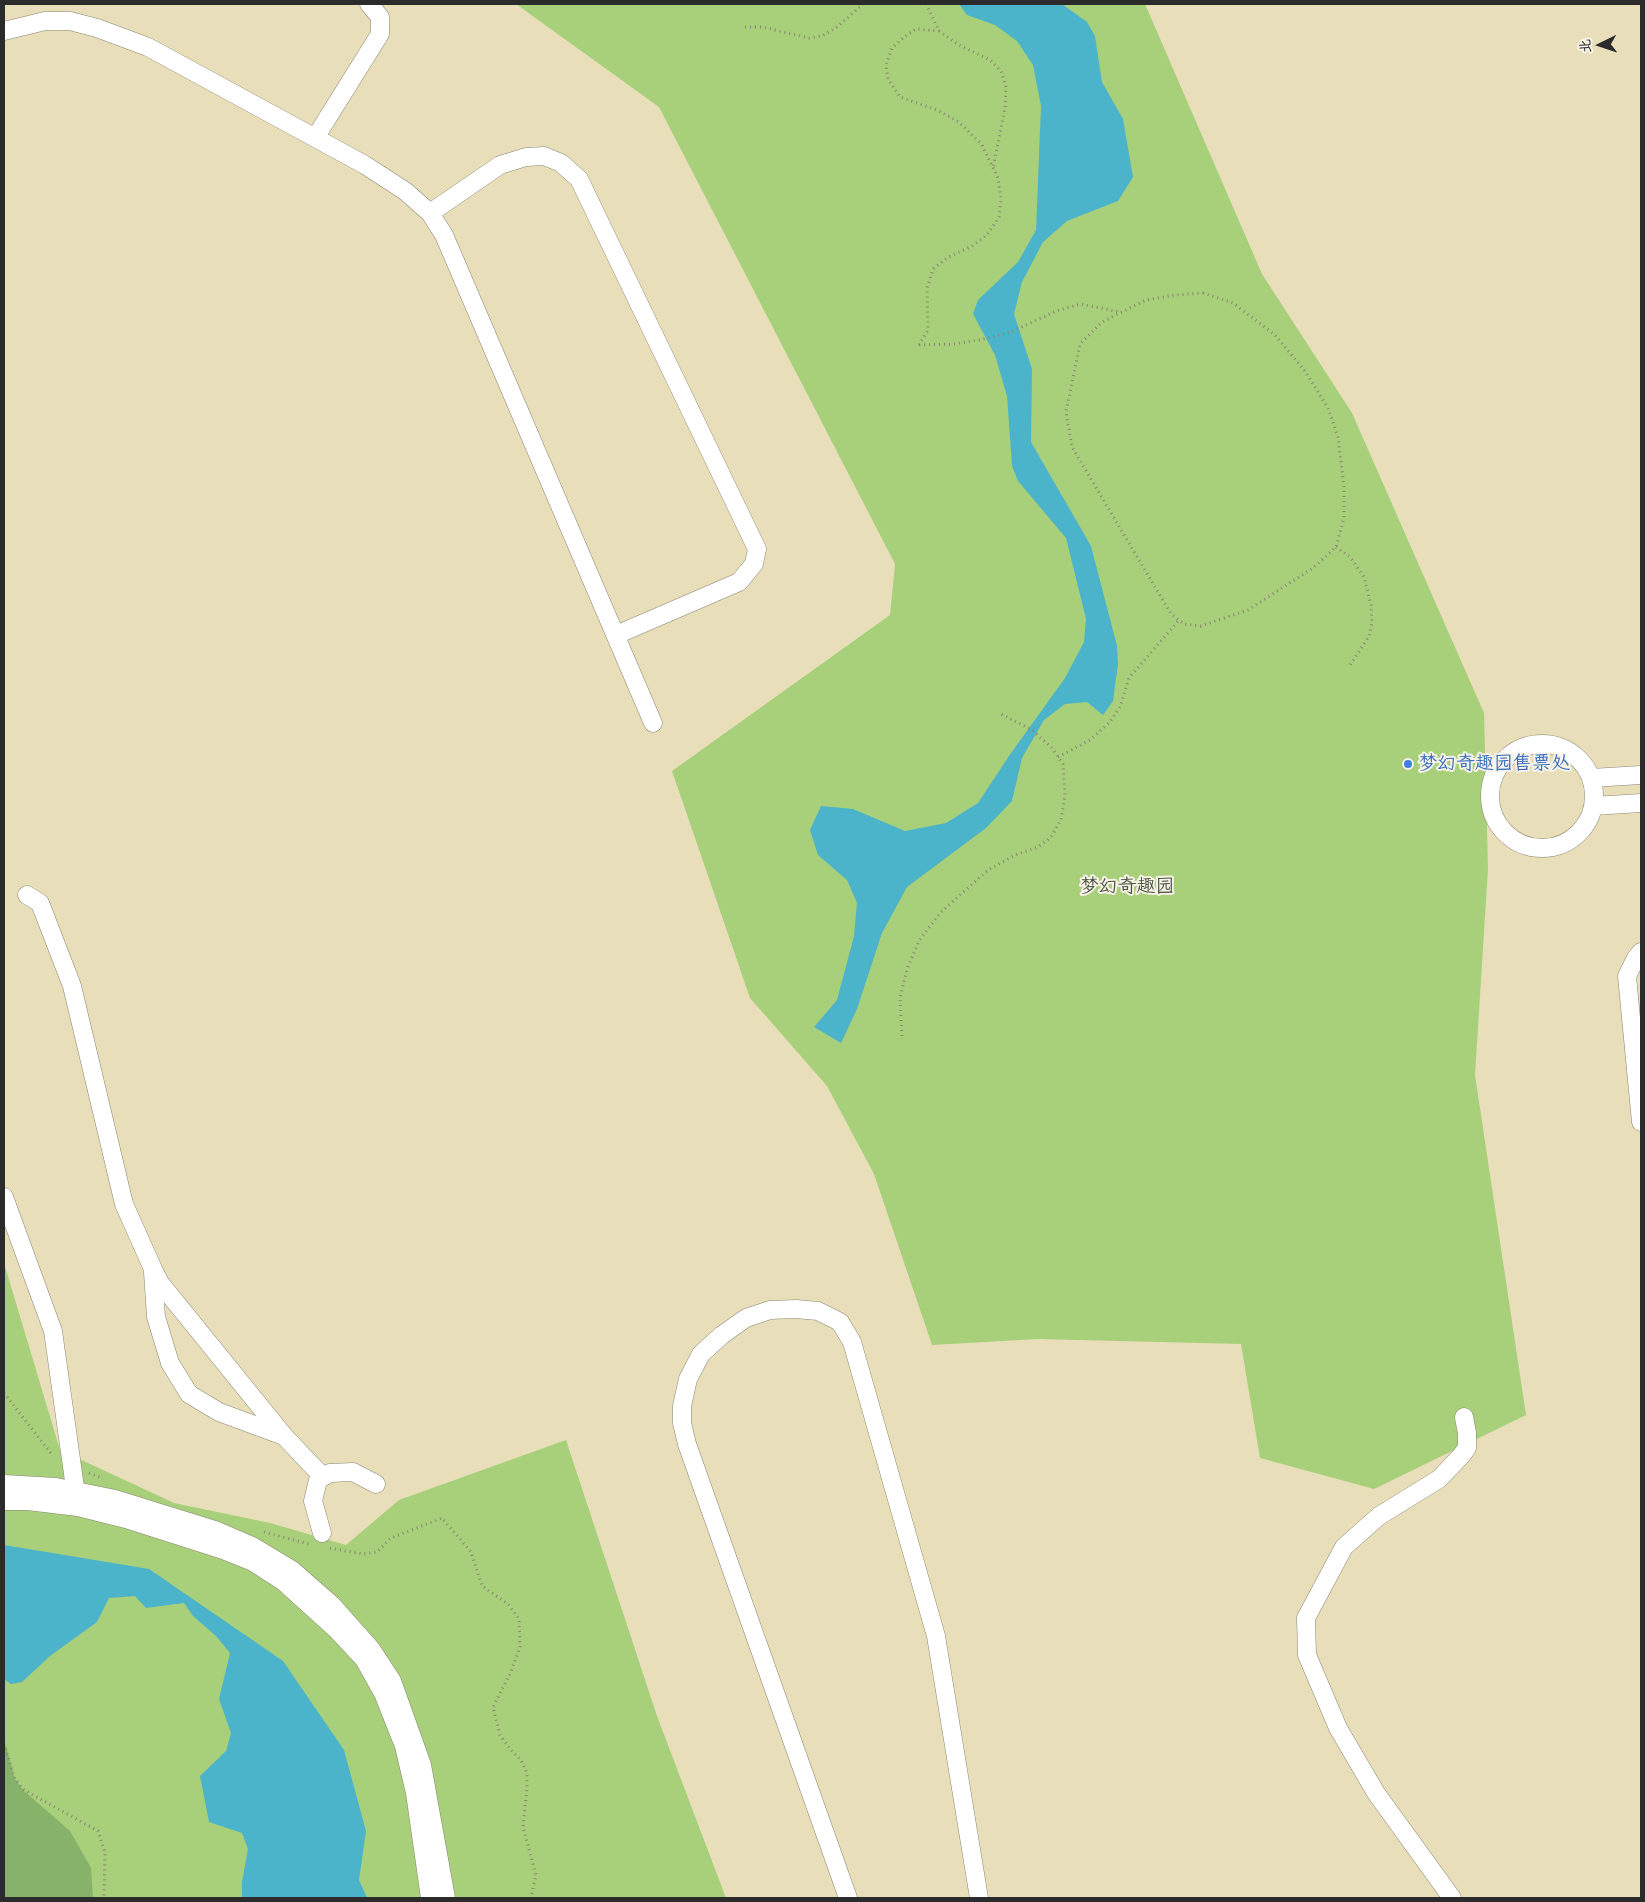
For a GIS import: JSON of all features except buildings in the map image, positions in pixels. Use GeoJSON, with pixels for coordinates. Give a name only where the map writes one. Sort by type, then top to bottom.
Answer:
{"type":"FeatureCollection","features":[{"type":"Feature","properties":{"kind":"street"},"geometry":{"type":"LineString","coordinates":[[315,138],[380,34],[380,17],[370,4]]}},
{"type":"Feature","properties":{"kind":"street"},"geometry":{"type":"LineString","coordinates":[[4,31],[44,21],[70,21],[97,28],[148,47],[365,165],[404,191],[430,213],[444,235],[654,723]]}},
{"type":"Feature","properties":{"kind":"street"},"geometry":{"type":"LineString","coordinates":[[430,213],[500,165],[526,157],[544,156],[561,163],[579,179],[757,549],[754,564],[739,582],[616,635]]}},
{"type":"Feature","properties":{"kind":"street"},"geometry":{"type":"LineString","coordinates":[[1539,743],[1556,745],[1571,752],[1583,764],[1591,778],[1594,792],[1593,806],[1588,822],[1577,835],[1563,844],[1547,849],[1531,848],[1515,842],[1502,831],[1493,817],[1489,800],[1490,784],[1497,768],[1508,755],[1522,746],[1539,743]]}},
{"type":"Feature","properties":{"kind":"street"},"geometry":{"type":"LineString","coordinates":[[1591,778],[1641,775]]}},
{"type":"Feature","properties":{"kind":"street"},"geometry":{"type":"LineString","coordinates":[[1593,806],[1641,803]]}},
{"type":"Feature","properties":{"kind":"street"},"geometry":{"type":"LineString","coordinates":[[27,895],[40,904],[72,986],[124,1204],[160,1283],[284,1436],[323,1477]]}},
{"type":"Feature","properties":{"kind":"street"},"geometry":{"type":"LineString","coordinates":[[1641,952],[1627,976],[1641,1122]]}},
{"type":"Feature","properties":{"kind":"street"},"geometry":{"type":"LineString","coordinates":[[4,1197],[53,1331],[77,1499]]}},
{"type":"Feature","properties":{"kind":"street"},"geometry":{"type":"LineString","coordinates":[[153,1269],[156,1317],[170,1363],[189,1394],[219,1412],[284,1436]]}},
{"type":"Feature","properties":{"kind":"street"},"geometry":{"type":"LineString","coordinates":[[848,1898],[687,1444],[682,1423],[682,1406],[688,1378],[701,1354],[722,1335],[746,1318],[770,1310],[796,1309],[818,1311],[840,1322],[852,1342],[936,1636],[978,1898]]}},
{"type":"Feature","properties":{"kind":"street"},"geometry":{"type":"LineString","coordinates":[[1452,1898],[1376,1793],[1338,1728],[1307,1655],[1306,1618],[1344,1547],[1379,1516],[1439,1479],[1461,1456],[1467,1448],[1464,1417]]}},
{"type":"Feature","properties":{"kind":"street"},"geometry":{"type":"LineString","coordinates":[[319,1541],[313,1501],[318,1480],[330,1473],[353,1472],[376,1484]]}},
{"type":"Feature","properties":{"kind":"street"},"geometry":{"type":"LineString","coordinates":[[4,1484],[56,1487],[77,1499],[126,1519],[223,1550],[253,1562],[284,1582],[337,1630],[364,1659],[383,1693],[404,1746],[415,1793],[430,1898]]}},
{"type":"Feature","properties":{"kind":"street"},"geometry":{"type":"LineString","coordinates":[[4,1501],[28,1502],[115,1498],[215,1530],[252,1546],[292,1570],[332,1605],[371,1649],[392,1681],[422,1765],[446,1898]]}},
{"type":"Feature","properties":{"kind":"path"},"geometry":{"type":"LineString","coordinates":[[746,27],[762,27],[809,38],[822,36],[837,27],[864,4]]}},
{"type":"Feature","properties":{"kind":"path"},"geometry":{"type":"LineString","coordinates":[[926,4],[939,31],[959,45],[990,60],[1001,71],[1006,87],[1005,108],[993,168]]}},
{"type":"Feature","properties":{"kind":"path"},"geometry":{"type":"LineString","coordinates":[[939,31],[916,29],[904,36],[892,48],[886,65],[888,79],[900,97],[937,110],[959,122],[982,145],[998,178],[1001,198],[999,217],[987,235],[972,246],[946,258],[933,270],[927,288],[928,330],[919,345],[955,344],[984,339],[1011,332],[1056,311],[1081,304],[1121,312]]}},
{"type":"Feature","properties":{"kind":"path"},"geometry":{"type":"LineString","coordinates":[[1203,293],[1232,303],[1275,335],[1304,371],[1328,408],[1338,437],[1344,487],[1344,518],[1336,547],[1313,568],[1248,610],[1201,626],[1184,624],[1170,614],[1072,447],[1066,412],[1080,344],[1102,322],[1146,300],[1203,293]]}},
{"type":"Feature","properties":{"kind":"path"},"geometry":{"type":"LineString","coordinates":[[1336,547],[1350,557],[1364,577],[1371,605],[1372,622],[1369,636],[1349,667]]}},
{"type":"Feature","properties":{"kind":"path"},"geometry":{"type":"LineString","coordinates":[[1058,757],[1090,740],[1109,723],[1120,707],[1129,678],[1179,620]]}},
{"type":"Feature","properties":{"kind":"path"},"geometry":{"type":"LineString","coordinates":[[902,1036],[900,998],[907,969],[919,941],[940,912],[988,870],[1015,855],[1038,847],[1051,837],[1061,820],[1065,795],[1063,764],[1052,748],[1032,730],[1001,714]]}},
{"type":"Feature","properties":{"kind":"path"},"geometry":{"type":"LineString","coordinates":[[4,1393],[57,1462],[107,1480]]}},
{"type":"Feature","properties":{"kind":"path"},"geometry":{"type":"LineString","coordinates":[[261,1531],[319,1541],[363,1554],[377,1552],[391,1538],[442,1518],[471,1552],[482,1586],[508,1604],[519,1619],[520,1647],[510,1674],[494,1707],[500,1735],[521,1760],[526,1772],[527,1788],[523,1827],[536,1875],[531,1898]]}},
{"type":"Feature","properties":{"kind":"path"},"geometry":{"type":"LineString","coordinates":[[4,1744],[15,1779],[24,1790],[98,1831],[104,1852],[104,1898]]}},
{"type":"Feature","properties":{"kind":"green space","name":"梦幻奇趣园"},"geometry":{"type":"Polygon","coordinates":[[[516,4],[1145,4],[1262,274],[1352,413],[1484,713],[1488,869],[1475,1075],[1526,1415],[1374,1489],[1260,1458],[1241,1344],[1038,1339],[932,1345],[874,1174],[827,1086],[750,998],[672,771],[890,615],[895,564],[659,107],[516,4]]]}},
{"type":"Feature","properties":{"kind":"green space"},"geometry":{"type":"Polygon","coordinates":[[[4,1263],[60,1450],[174,1503],[270,1523],[346,1545],[399,1500],[566,1440],[657,1716],[726,1898],[4,1898],[4,1263]]]}},
{"type":"Feature","properties":{"kind":"green space"},"geometry":{"type":"Polygon","coordinates":[[[4,1745],[6,1746],[15,1779],[24,1791],[70,1831],[91,1868],[93,1898],[4,1898],[4,1745]]]}},
{"type":"Feature","properties":{"kind":"water"},"geometry":{"type":"Polygon","coordinates":[[[959,4],[1062,4],[1087,22],[1095,36],[1102,82],[1123,119],[1133,177],[1118,201],[1067,221],[1043,242],[1022,282],[1014,314],[1032,369],[1031,442],[1091,546],[1117,646],[1118,664],[1113,701],[1103,715],[1087,702],[1065,704],[1044,720],[1022,758],[1012,801],[986,828],[907,887],[882,933],[857,1009],[841,1043],[814,1027],[837,1000],[854,936],[857,903],[847,880],[818,855],[810,830],[821,806],[853,809],[905,831],[946,823],[978,803],[1065,678],[1084,642],[1086,619],[1066,538],[1018,481],[1012,466],[1007,396],[995,355],[973,314],[978,300],[1018,262],[1036,230],[1041,106],[1033,65],[1017,41],[995,25],[967,15],[959,4]]]}},
{"type":"Feature","properties":{"kind":"water"},"geometry":{"type":"Polygon","coordinates":[[[4,1545],[149,1569],[283,1661],[344,1750],[366,1831],[359,1880],[367,1898],[242,1898],[242,1882],[248,1849],[242,1833],[209,1822],[200,1776],[226,1751],[231,1733],[219,1699],[230,1653],[216,1636],[193,1616],[184,1603],[146,1608],[135,1596],[109,1598],[97,1622],[50,1656],[22,1682],[11,1684],[4,1679],[4,1545]]]}},
{"type":"Feature","properties":{"kind":"place","name":"梦幻奇趣园售票处"},"geometry":{"type":"Point","coordinates":[1408,764]}}]}
